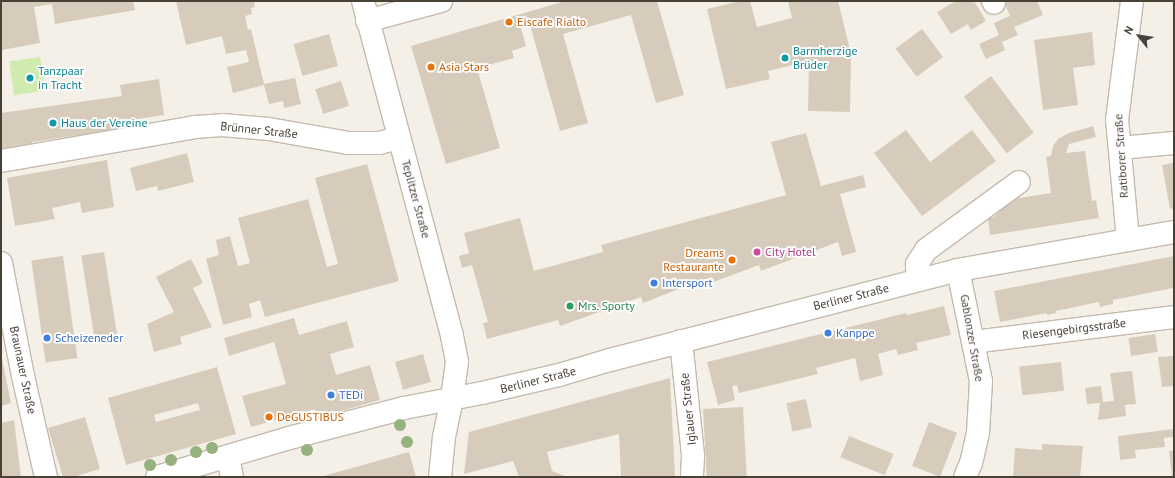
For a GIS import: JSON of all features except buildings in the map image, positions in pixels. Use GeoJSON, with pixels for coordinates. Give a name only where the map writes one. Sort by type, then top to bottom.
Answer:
{"type":"FeatureCollection","features":[{"type":"Feature","properties":{"kind":"street"},"geometry":{"type":"LineString","coordinates":[[365,11],[441,1]]}},
{"type":"Feature","properties":{"kind":"street","name":"Ratiborer Straße"},"geometry":{"type":"LineString","coordinates":[[1127,239],[1128,229],[1116,120],[1132,1]]}},
{"type":"Feature","properties":{"kind":"street","name":"Teplitzer Straße"},"geometry":{"type":"LineString","coordinates":[[365,11],[452,336],[457,362],[452,399],[444,437],[440,477]]}},
{"type":"Feature","properties":{"kind":"street","name":"Brünner Straße"},"geometry":{"type":"LineString","coordinates":[[1,161],[195,127],[222,125],[269,128],[348,143],[379,143],[399,138]]}},
{"type":"Feature","properties":{"kind":"street"},"geometry":{"type":"LineString","coordinates":[[1120,148],[1174,143]]}},
{"type":"Feature","properties":{"kind":"street"},"geometry":{"type":"LineString","coordinates":[[918,280],[917,264],[926,250],[1019,182]]}},
{"type":"Feature","properties":{"kind":"street","name":"Berliner Straße"},"geometry":{"type":"LineString","coordinates":[[157,477],[230,467],[293,437],[404,408],[559,375],[681,341],[958,270],[1127,239],[1174,232]]}},
{"type":"Feature","properties":{"kind":"street","name":"Braunauer Straße"},"geometry":{"type":"LineString","coordinates":[[1,263],[23,376],[46,477]]}},
{"type":"Feature","properties":{"kind":"street","name":"Gablonzer Straße"},"geometry":{"type":"LineString","coordinates":[[958,270],[981,381],[978,434],[971,463],[965,477]]}},
{"type":"Feature","properties":{"kind":"street","name":"Riesengebirgsstraße"},"geometry":{"type":"LineString","coordinates":[[973,342],[1174,317]]}},
{"type":"Feature","properties":{"kind":"street","name":"Iglauer Straße"},"geometry":{"type":"LineString","coordinates":[[681,341],[693,456],[692,477]]}},
{"type":"Feature","properties":{"kind":"green space"},"geometry":{"type":"Polygon","coordinates":[[[40,57],[45,91],[14,95],[9,61],[40,57]]]}},
{"type":"Feature","properties":{"kind":"place","name":"Eiscafe Rialto"},"geometry":{"type":"Point","coordinates":[509,22]}},
{"type":"Feature","properties":{"kind":"place","name":"Barmherzige Brüder"},"geometry":{"type":"Point","coordinates":[785,58]}},
{"type":"Feature","properties":{"kind":"place","name":"Asia Stars"},"geometry":{"type":"Point","coordinates":[431,67]}},
{"type":"Feature","properties":{"kind":"place","name":"Tanzpaar in Tracht"},"geometry":{"type":"Point","coordinates":[30,78]}},
{"type":"Feature","properties":{"kind":"place","name":"Haus der Vereine"},"geometry":{"type":"Point","coordinates":[53,123]}},
{"type":"Feature","properties":{"kind":"place","name":"City Hotel"},"geometry":{"type":"Point","coordinates":[757,252]}},
{"type":"Feature","properties":{"kind":"place","name":"Dreams Restaurante"},"geometry":{"type":"Point","coordinates":[732,260]}},
{"type":"Feature","properties":{"kind":"place","name":"Intersport"},"geometry":{"type":"Point","coordinates":[654,283]}},
{"type":"Feature","properties":{"kind":"place","name":"Mrs. Sporty"},"geometry":{"type":"Point","coordinates":[570,306]}},
{"type":"Feature","properties":{"kind":"place","name":"Kanppe"},"geometry":{"type":"Point","coordinates":[828,333]}},
{"type":"Feature","properties":{"kind":"place","name":"Scheizeneder"},"geometry":{"type":"Point","coordinates":[47,338]}},
{"type":"Feature","properties":{"kind":"place","name":"TEDi"},"geometry":{"type":"Point","coordinates":[331,395]}},
{"type":"Feature","properties":{"kind":"place","name":"DeGUSTIBUS"},"geometry":{"type":"Point","coordinates":[269,417]}}]}
